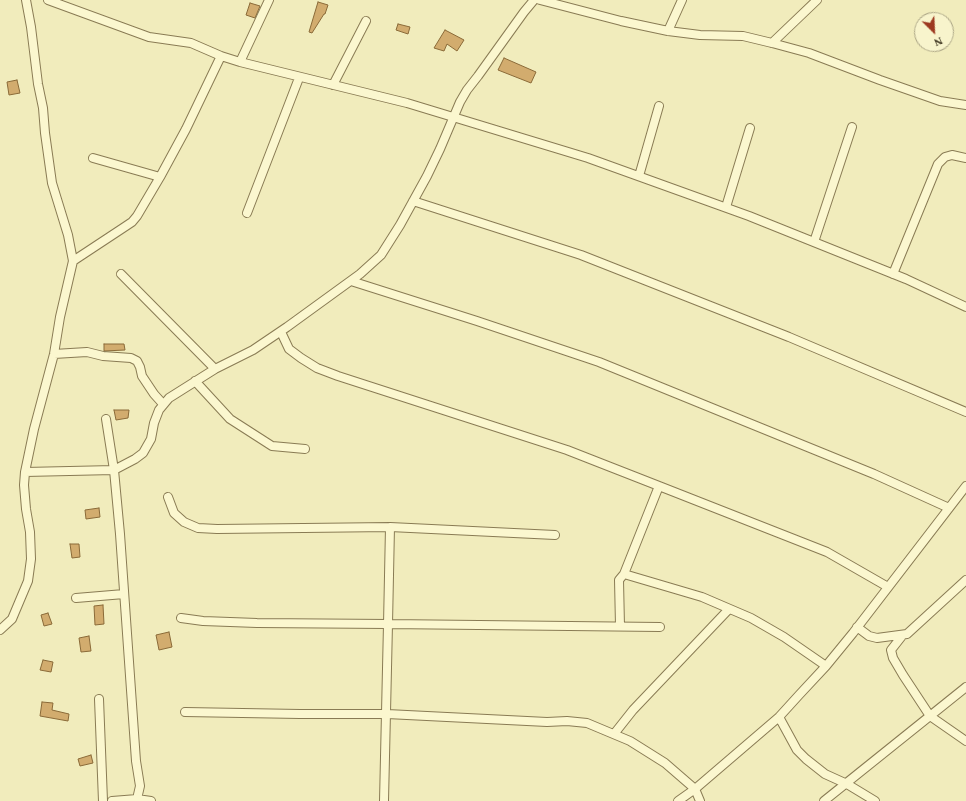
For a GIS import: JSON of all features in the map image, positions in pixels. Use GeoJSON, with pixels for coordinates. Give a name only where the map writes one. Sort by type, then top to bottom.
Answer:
{"type":"FeatureCollection","features":[{"type":"Feature","properties":{"kind":"street"},"geometry":{"type":"LineString","coordinates":[[0,630],[12,619],[28,581],[31,559],[30,532],[24,485],[25,472],[34,429],[54,354],[60,317],[73,261],[68,235],[52,183],[43,108],[38,84],[31,26],[26,0]]}},
{"type":"Feature","properties":{"kind":"street"},"geometry":{"type":"LineString","coordinates":[[48,0],[149,37],[191,43],[221,56],[240,62],[299,78],[376,95],[588,158],[726,207],[893,274],[966,307]]}},
{"type":"Feature","properties":{"kind":"street"},"geometry":{"type":"LineString","coordinates":[[240,62],[269,0]]}},
{"type":"Feature","properties":{"kind":"street"},"geometry":{"type":"LineString","coordinates":[[25,472],[114,470],[135,460],[143,453],[151,439],[154,423],[163,404],[168,398],[215,369],[253,350],[281,332],[351,281],[381,255],[413,201],[437,155],[460,102],[467,90],[534,0]]}},
{"type":"Feature","properties":{"kind":"street"},"geometry":{"type":"LineString","coordinates":[[540,0],[621,21],[668,31],[700,35],[743,36],[772,43],[809,53],[940,101],[966,105]]}},
{"type":"Feature","properties":{"kind":"street"},"geometry":{"type":"LineString","coordinates":[[668,31],[682,0]]}},
{"type":"Feature","properties":{"kind":"street"},"geometry":{"type":"LineString","coordinates":[[772,43],[817,0]]}},
{"type":"Feature","properties":{"kind":"street"},"geometry":{"type":"LineString","coordinates":[[333,85],[366,21]]}},
{"type":"Feature","properties":{"kind":"street"},"geometry":{"type":"LineString","coordinates":[[73,261],[132,222],[160,177],[186,129],[221,56]]}},
{"type":"Feature","properties":{"kind":"street"},"geometry":{"type":"LineString","coordinates":[[247,213],[299,78]]}},
{"type":"Feature","properties":{"kind":"street"},"geometry":{"type":"LineString","coordinates":[[639,176],[659,106]]}},
{"type":"Feature","properties":{"kind":"street"},"geometry":{"type":"LineString","coordinates":[[814,242],[852,127]]}},
{"type":"Feature","properties":{"kind":"street"},"geometry":{"type":"LineString","coordinates":[[726,207],[750,128]]}},
{"type":"Feature","properties":{"kind":"street"},"geometry":{"type":"LineString","coordinates":[[893,274],[938,164],[945,157],[952,155],[966,158]]}},
{"type":"Feature","properties":{"kind":"street"},"geometry":{"type":"LineString","coordinates":[[93,158],[160,177]]}},
{"type":"Feature","properties":{"kind":"street"},"geometry":{"type":"LineString","coordinates":[[413,201],[581,255],[789,337],[966,412]]}},
{"type":"Feature","properties":{"kind":"street"},"geometry":{"type":"LineString","coordinates":[[121,274],[215,369]]}},
{"type":"Feature","properties":{"kind":"street"},"geometry":{"type":"LineString","coordinates":[[351,281],[477,320],[599,362],[874,474],[949,508]]}},
{"type":"Feature","properties":{"kind":"street"},"geometry":{"type":"LineString","coordinates":[[281,332],[289,349],[317,368],[567,450],[827,552],[888,587]]}},
{"type":"Feature","properties":{"kind":"street"},"geometry":{"type":"LineString","coordinates":[[54,354],[87,352],[103,356],[131,358],[137,361],[142,376],[163,404]]}},
{"type":"Feature","properties":{"kind":"street"},"geometry":{"type":"LineString","coordinates":[[195,381],[230,419],[272,446],[305,449]]}},
{"type":"Feature","properties":{"kind":"street"},"geometry":{"type":"LineString","coordinates":[[106,420],[114,470],[120,534],[136,761],[140,786],[137,799]]}},
{"type":"Feature","properties":{"kind":"street"},"geometry":{"type":"LineString","coordinates":[[620,626],[619,580],[624,574],[659,486]]}},
{"type":"Feature","properties":{"kind":"street"},"geometry":{"type":"LineString","coordinates":[[678,801],[695,789],[779,717],[826,666],[966,486]]}},
{"type":"Feature","properties":{"kind":"street"},"geometry":{"type":"LineString","coordinates":[[168,497],[174,513],[184,522],[198,528],[390,527],[555,535]]}},
{"type":"Feature","properties":{"kind":"street"},"geometry":{"type":"LineString","coordinates":[[384,801],[390,527]]}},
{"type":"Feature","properties":{"kind":"street"},"geometry":{"type":"LineString","coordinates":[[624,574],[702,597],[751,618],[784,637],[826,666]]}},
{"type":"Feature","properties":{"kind":"street"},"geometry":{"type":"LineString","coordinates":[[857,627],[873,638],[902,636],[907,634],[966,580]]}},
{"type":"Feature","properties":{"kind":"street"},"geometry":{"type":"LineString","coordinates":[[76,598],[124,594]]}},
{"type":"Feature","properties":{"kind":"street"},"geometry":{"type":"LineString","coordinates":[[614,734],[633,710],[729,609]]}},
{"type":"Feature","properties":{"kind":"street"},"geometry":{"type":"LineString","coordinates":[[181,618],[203,621],[256,623],[660,627]]}},
{"type":"Feature","properties":{"kind":"street"},"geometry":{"type":"LineString","coordinates":[[902,636],[891,650],[893,658],[930,716],[966,741]]}},
{"type":"Feature","properties":{"kind":"street"},"geometry":{"type":"LineString","coordinates":[[824,801],[966,687]]}},
{"type":"Feature","properties":{"kind":"street"},"geometry":{"type":"LineString","coordinates":[[99,699],[103,801]]}},
{"type":"Feature","properties":{"kind":"street"},"geometry":{"type":"LineString","coordinates":[[185,712],[387,714],[548,722],[567,720],[588,723],[630,741],[665,763],[695,789],[700,801]]}},
{"type":"Feature","properties":{"kind":"street"},"geometry":{"type":"LineString","coordinates":[[779,717],[797,750],[806,759],[825,774],[875,801]]}},
{"type":"Feature","properties":{"kind":"street"},"geometry":{"type":"LineString","coordinates":[[112,801],[137,799],[152,801]]}},
{"type":"Feature","properties":{"kind":"building"},"geometry":{"type":"Polygon","coordinates":[[[318,2],[328,5],[325,14],[312,33],[309,32],[318,2]]]}},
{"type":"Feature","properties":{"kind":"building"},"geometry":{"type":"Polygon","coordinates":[[[250,3],[260,6],[255,18],[246,15],[250,3]]]}},
{"type":"Feature","properties":{"kind":"building"},"geometry":{"type":"Polygon","coordinates":[[[398,24],[410,27],[408,34],[396,30],[398,24]]]}},
{"type":"Feature","properties":{"kind":"building"},"geometry":{"type":"Polygon","coordinates":[[[445,30],[464,40],[457,51],[447,44],[444,51],[434,48],[445,30]]]}},
{"type":"Feature","properties":{"kind":"building"},"geometry":{"type":"Polygon","coordinates":[[[504,58],[536,72],[531,83],[498,70],[504,58]]]}},
{"type":"Feature","properties":{"kind":"building"},"geometry":{"type":"Polygon","coordinates":[[[17,80],[20,93],[9,95],[7,82],[17,80]]]}},
{"type":"Feature","properties":{"kind":"building"},"geometry":{"type":"Polygon","coordinates":[[[104,344],[124,344],[125,350],[104,351],[104,344]]]}},
{"type":"Feature","properties":{"kind":"building"},"geometry":{"type":"Polygon","coordinates":[[[114,410],[129,410],[128,418],[116,420],[114,410]]]}},
{"type":"Feature","properties":{"kind":"building"},"geometry":{"type":"Polygon","coordinates":[[[99,508],[100,517],[86,519],[85,510],[99,508]]]}},
{"type":"Feature","properties":{"kind":"building"},"geometry":{"type":"Polygon","coordinates":[[[70,544],[79,544],[80,557],[72,558],[70,544]]]}},
{"type":"Feature","properties":{"kind":"building"},"geometry":{"type":"Polygon","coordinates":[[[103,605],[104,624],[95,625],[94,606],[103,605]]]}},
{"type":"Feature","properties":{"kind":"building"},"geometry":{"type":"Polygon","coordinates":[[[48,613],[52,624],[44,626],[41,615],[48,613]]]}},
{"type":"Feature","properties":{"kind":"building"},"geometry":{"type":"Polygon","coordinates":[[[169,632],[172,647],[159,650],[156,635],[169,632]]]}},
{"type":"Feature","properties":{"kind":"building"},"geometry":{"type":"Polygon","coordinates":[[[89,636],[91,651],[81,652],[79,638],[89,636]]]}},
{"type":"Feature","properties":{"kind":"building"},"geometry":{"type":"Polygon","coordinates":[[[43,660],[53,662],[51,672],[40,670],[43,660]]]}},
{"type":"Feature","properties":{"kind":"building"},"geometry":{"type":"Polygon","coordinates":[[[42,702],[53,703],[52,710],[69,714],[68,721],[40,716],[42,702]]]}},
{"type":"Feature","properties":{"kind":"building"},"geometry":{"type":"Polygon","coordinates":[[[91,755],[93,763],[80,766],[78,759],[91,755]]]}}]}
